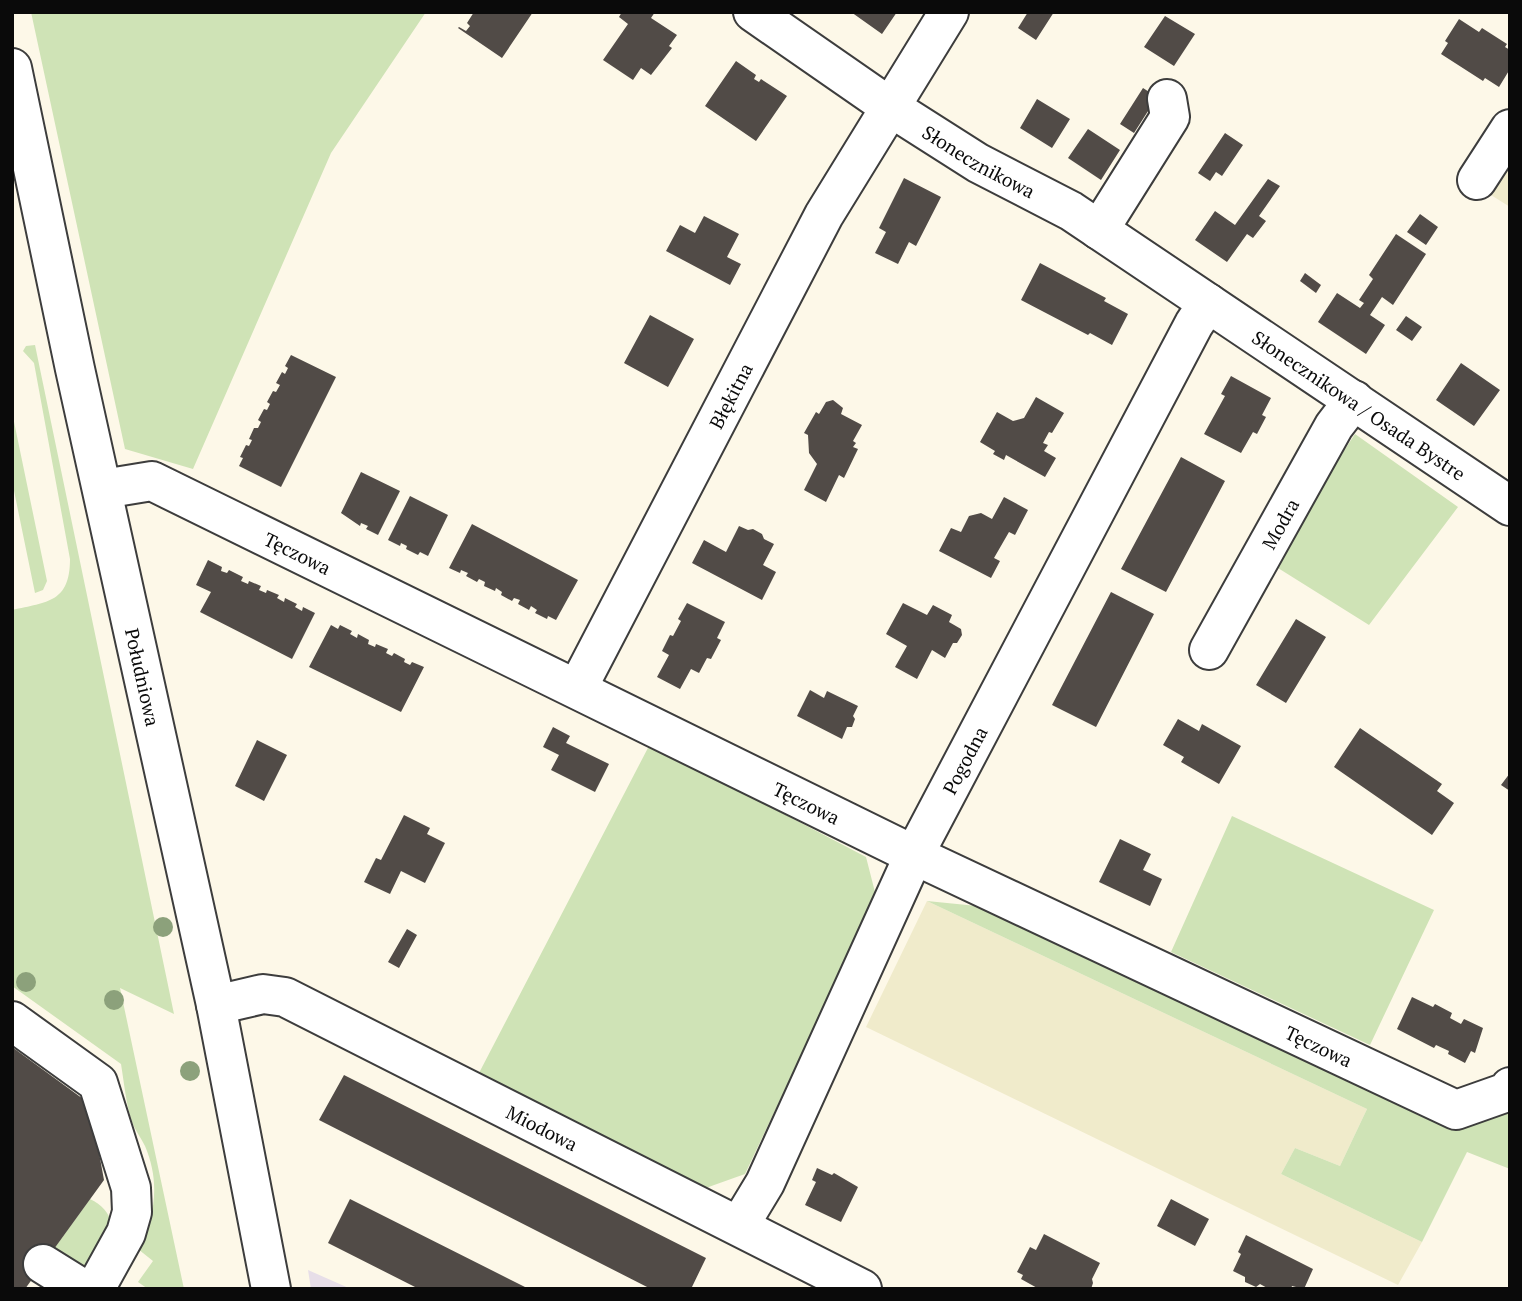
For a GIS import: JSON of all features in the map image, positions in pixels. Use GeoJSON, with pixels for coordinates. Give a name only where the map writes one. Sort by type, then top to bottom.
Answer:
{"type":"FeatureCollection","features":[{"type":"Feature","properties":{"kind":"street","name":"Słonecznikowa"},"geometry":{"type":"LineString","coordinates":[[753,12],[890,107],[978,163],[1071,211],[1208,303]]}},
{"type":"Feature","properties":{"kind":"street","name":"Błękitna"},"geometry":{"type":"LineString","coordinates":[[577,689],[824,215],[949,12]]}},
{"type":"Feature","properties":{"kind":"street","name":"Południowa"},"geometry":{"type":"LineString","coordinates":[[12,68],[72,355],[216,1005],[271,1289]]}},
{"type":"Feature","properties":{"kind":"street"},"geometry":{"type":"LineString","coordinates":[[1099,230],[1170,117],[1167,99]]}},
{"type":"Feature","properties":{"kind":"street"},"geometry":{"type":"LineString","coordinates":[[1477,180],[1510,129]]}},
{"type":"Feature","properties":{"kind":"street","name":"Słonecznikowa / Osada Bystre"},"geometry":{"type":"LineString","coordinates":[[1208,303],[1510,506]]}},
{"type":"Feature","properties":{"kind":"street","name":"Pogodna"},"geometry":{"type":"LineString","coordinates":[[739,1226],[765,1182],[914,855],[1194,324],[1208,303]]}},
{"type":"Feature","properties":{"kind":"street","name":"Modra"},"geometry":{"type":"LineString","coordinates":[[1209,649],[1334,426],[1354,400]]}},
{"type":"Feature","properties":{"kind":"street","name":"Tęczowa"},"geometry":{"type":"LineString","coordinates":[[103,489],[152,481],[914,855],[1456,1110],[1507,1092],[1510,1087]]}},
{"type":"Feature","properties":{"kind":"street","name":"Miodowa"},"geometry":{"type":"LineString","coordinates":[[216,1005],[263,994],[285,997],[862,1289]]}},
{"type":"Feature","properties":{"kind":"street"},"geometry":{"type":"LineString","coordinates":[[12,1021],[98,1083],[131,1188],[132,1212],[127,1233],[95,1289]]}},
{"type":"Feature","properties":{"kind":"street"},"geometry":{"type":"LineString","coordinates":[[43,1264],[83,1289]]}},
{"type":"Feature","properties":{"kind":"shaded area"},"geometry":{"type":"Polygon","coordinates":[[[1510,148],[1510,207],[1483,190],[1510,148]]]}},
{"type":"Feature","properties":{"kind":"shaded area"},"geometry":{"type":"Polygon","coordinates":[[[927,901],[1367,1109],[1340,1166],[1295,1148],[1281,1174],[1422,1242],[1398,1285],[866,1027],[927,901]]]}},
{"type":"Feature","properties":{"kind":"shaded area"},"geometry":{"type":"Polygon","coordinates":[[[308,1270],[351,1289],[311,1289],[308,1270]]]}},
{"type":"Feature","properties":{"kind":"green space"},"geometry":{"type":"Polygon","coordinates":[[[31,12],[426,12],[331,153],[193,469],[125,449],[31,12]]]}},
{"type":"Feature","properties":{"kind":"green space"},"geometry":{"type":"Polygon","coordinates":[[[35,345],[174,1014],[120,988],[184,1289],[148,1289],[138,1282],[153,1261],[138,1249],[152,1211],[153,1172],[145,1146],[130,1115],[121,1064],[12,986],[12,610],[46,602],[61,592],[69,573],[70,559],[34,363],[23,351],[26,346],[35,345]]]}},
{"type":"Feature","properties":{"kind":"green space"},"geometry":{"type":"Polygon","coordinates":[[[12,412],[47,581],[43,590],[35,593],[12,481],[12,412]]]}},
{"type":"Feature","properties":{"kind":"green space"},"geometry":{"type":"Polygon","coordinates":[[[1355,434],[1458,507],[1369,625],[1270,563],[1355,434]]]}},
{"type":"Feature","properties":{"kind":"green space"},"geometry":{"type":"Polygon","coordinates":[[[650,744],[866,857],[876,896],[745,1174],[703,1189],[479,1073],[650,744]]]}},
{"type":"Feature","properties":{"kind":"green space"},"geometry":{"type":"Polygon","coordinates":[[[1232,816],[1434,910],[1370,1045],[1171,952],[1232,816]]]}},
{"type":"Feature","properties":{"kind":"green space"},"geometry":{"type":"Polygon","coordinates":[[[927,901],[997,908],[1455,1118],[1510,1096],[1510,1169],[1467,1152],[1422,1242],[1281,1174],[1295,1148],[1340,1166],[1367,1109],[927,901]]]}},
{"type":"Feature","properties":{"kind":"green space"},"geometry":{"type":"Polygon","coordinates":[[[90,1199],[104,1209],[112,1225],[84,1269],[48,1257],[90,1199]]]}},
{"type":"Feature","properties":{"kind":"building"},"geometry":{"type":"Polygon","coordinates":[[[474,12],[533,12],[502,58],[458,28],[466,31],[470,26],[467,23],[474,12]]]}},
{"type":"Feature","properties":{"kind":"building"},"geometry":{"type":"Polygon","coordinates":[[[622,12],[655,12],[651,18],[677,35],[669,46],[672,48],[651,75],[641,68],[633,80],[603,60],[628,24],[619,17],[622,12]]]}},
{"type":"Feature","properties":{"kind":"building"},"geometry":{"type":"Polygon","coordinates":[[[851,12],[897,12],[882,34],[851,12]]]}},
{"type":"Feature","properties":{"kind":"building"},"geometry":{"type":"Polygon","coordinates":[[[1028,12],[1054,12],[1036,40],[1018,28],[1028,12]]]}},
{"type":"Feature","properties":{"kind":"building"},"geometry":{"type":"Polygon","coordinates":[[[1165,16],[1195,34],[1174,66],[1144,47],[1165,16]]]}},
{"type":"Feature","properties":{"kind":"building"},"geometry":{"type":"Polygon","coordinates":[[[1459,19],[1479,32],[1482,28],[1507,44],[1505,47],[1510,50],[1510,69],[1499,87],[1485,78],[1483,81],[1441,54],[1448,43],[1445,41],[1459,19]]]}},
{"type":"Feature","properties":{"kind":"building"},"geometry":{"type":"Polygon","coordinates":[[[736,61],[756,75],[754,79],[759,82],[761,79],[787,96],[756,141],[705,106],[736,61]]]}},
{"type":"Feature","properties":{"kind":"building"},"geometry":{"type":"Polygon","coordinates":[[[1143,88],[1157,97],[1134,133],[1120,124],[1143,88]]]}},
{"type":"Feature","properties":{"kind":"building"},"geometry":{"type":"Polygon","coordinates":[[[1037,99],[1070,119],[1052,148],[1020,128],[1037,99]]]}},
{"type":"Feature","properties":{"kind":"building"},"geometry":{"type":"Polygon","coordinates":[[[1088,129],[1120,150],[1101,180],[1068,158],[1088,129]]]}},
{"type":"Feature","properties":{"kind":"building"},"geometry":{"type":"Polygon","coordinates":[[[1225,133],[1243,145],[1222,176],[1216,172],[1210,181],[1198,173],[1225,133]]]}},
{"type":"Feature","properties":{"kind":"building"},"geometry":{"type":"Polygon","coordinates":[[[904,178],[941,197],[916,246],[909,242],[898,264],[875,253],[886,232],[879,228],[904,178]]]}},
{"type":"Feature","properties":{"kind":"building"},"geometry":{"type":"Polygon","coordinates":[[[1268,179],[1280,186],[1259,216],[1266,221],[1253,238],[1247,234],[1227,262],[1195,240],[1215,211],[1235,225],[1268,179]]]}},
{"type":"Feature","properties":{"kind":"building"},"geometry":{"type":"Polygon","coordinates":[[[1420,214],[1438,227],[1426,245],[1407,232],[1420,214]]]}},
{"type":"Feature","properties":{"kind":"building"},"geometry":{"type":"Polygon","coordinates":[[[704,216],[739,234],[727,257],[741,264],[730,285],[666,251],[680,225],[695,233],[704,216]]]}},
{"type":"Feature","properties":{"kind":"building"},"geometry":{"type":"Polygon","coordinates":[[[1396,234],[1426,254],[1393,305],[1382,297],[1370,315],[1385,325],[1366,354],[1318,322],[1337,293],[1360,308],[1364,303],[1359,300],[1373,279],[1369,275],[1396,234]]]}},
{"type":"Feature","properties":{"kind":"building"},"geometry":{"type":"Polygon","coordinates":[[[1040,263],[1106,298],[1104,301],[1128,314],[1112,345],[1021,300],[1040,263]]]}},
{"type":"Feature","properties":{"kind":"building"},"geometry":{"type":"Polygon","coordinates":[[[1305,273],[1321,285],[1316,293],[1300,281],[1305,273]]]}},
{"type":"Feature","properties":{"kind":"building"},"geometry":{"type":"Polygon","coordinates":[[[650,315],[694,339],[668,387],[624,363],[650,315]]]}},
{"type":"Feature","properties":{"kind":"building"},"geometry":{"type":"Polygon","coordinates":[[[1406,316],[1422,327],[1412,341],[1396,330],[1406,316]]]}},
{"type":"Feature","properties":{"kind":"building"},"geometry":{"type":"Polygon","coordinates":[[[291,355],[336,377],[281,487],[239,466],[243,458],[240,457],[252,440],[249,439],[254,428],[258,428],[261,422],[258,420],[264,409],[267,410],[270,404],[267,402],[273,391],[276,392],[280,385],[276,383],[282,372],[285,374],[288,368],[285,366],[291,355]]]}},
{"type":"Feature","properties":{"kind":"building"},"geometry":{"type":"Polygon","coordinates":[[[1461,363],[1500,390],[1474,426],[1436,400],[1461,363]]]}},
{"type":"Feature","properties":{"kind":"building"},"geometry":{"type":"Polygon","coordinates":[[[1231,376],[1271,398],[1262,415],[1266,417],[1257,434],[1253,432],[1241,453],[1204,434],[1225,396],[1221,394],[1231,376]]]}},
{"type":"Feature","properties":{"kind":"building"},"geometry":{"type":"Polygon","coordinates":[[[1036,397],[1064,413],[1043,443],[1048,445],[1044,451],[1056,458],[1045,477],[1006,455],[1004,460],[980,442],[997,412],[1013,421],[1024,418],[1036,397]]]}},
{"type":"Feature","properties":{"kind":"building"},"geometry":{"type":"Polygon","coordinates":[[[833,400],[843,408],[841,414],[862,425],[853,441],[856,443],[853,447],[858,449],[844,478],[839,475],[826,502],[804,490],[817,464],[809,453],[808,435],[804,433],[816,412],[819,414],[826,402],[833,400]]]}},
{"type":"Feature","properties":{"kind":"building"},"geometry":{"type":"Polygon","coordinates":[[[1181,457],[1225,481],[1166,592],[1121,569],[1181,457]]]}},
{"type":"Feature","properties":{"kind":"building"},"geometry":{"type":"Polygon","coordinates":[[[361,472],[400,491],[378,535],[366,529],[368,526],[361,523],[360,526],[341,513],[361,472]]]}},
{"type":"Feature","properties":{"kind":"building"},"geometry":{"type":"Polygon","coordinates":[[[410,496],[448,515],[428,556],[420,552],[418,555],[401,543],[400,546],[388,540],[410,496]]]}},
{"type":"Feature","properties":{"kind":"building"},"geometry":{"type":"Polygon","coordinates":[[[1004,497],[1028,510],[1015,535],[1009,532],[994,558],[1000,561],[991,578],[939,551],[951,528],[961,532],[969,516],[981,513],[992,519],[1004,497]]]}},
{"type":"Feature","properties":{"kind":"building"},"geometry":{"type":"Polygon","coordinates":[[[472,524],[578,580],[556,620],[535,613],[537,610],[531,606],[529,610],[518,604],[520,600],[514,598],[512,601],[501,595],[502,592],[496,588],[495,591],[484,586],[485,582],[479,579],[477,582],[466,576],[468,573],[449,568],[472,524]]]}},
{"type":"Feature","properties":{"kind":"building"},"geometry":{"type":"Polygon","coordinates":[[[739,526],[753,529],[774,544],[763,565],[776,572],[762,600],[692,563],[704,540],[726,552],[739,526]]]}},
{"type":"Feature","properties":{"kind":"building"},"geometry":{"type":"Polygon","coordinates":[[[208,560],[222,567],[221,571],[227,573],[229,570],[243,577],[241,581],[261,586],[259,590],[279,595],[277,598],[284,602],[285,598],[297,604],[295,607],[302,611],[303,607],[315,613],[292,659],[200,612],[211,592],[196,585],[208,560]]]}},
{"type":"Feature","properties":{"kind":"building"},"geometry":{"type":"Polygon","coordinates":[[[1111,592],[1154,614],[1096,727],[1052,705],[1111,592]]]}},
{"type":"Feature","properties":{"kind":"building"},"geometry":{"type":"Polygon","coordinates":[[[687,603],[725,622],[717,638],[721,640],[711,659],[707,658],[699,673],[691,669],[680,689],[657,677],[669,655],[662,651],[681,621],[678,619],[687,603]]]}},
{"type":"Feature","properties":{"kind":"building"},"geometry":{"type":"Polygon","coordinates":[[[903,603],[927,615],[933,605],[952,615],[949,622],[961,629],[962,635],[957,643],[953,643],[945,658],[932,650],[917,679],[895,667],[907,646],[886,634],[903,603]]]}},
{"type":"Feature","properties":{"kind":"building"},"geometry":{"type":"Polygon","coordinates":[[[1296,619],[1326,637],[1286,703],[1256,685],[1296,619]]]}},
{"type":"Feature","properties":{"kind":"building"},"geometry":{"type":"Polygon","coordinates":[[[331,625],[338,629],[340,625],[352,631],[350,634],[357,638],[358,634],[369,640],[368,644],[388,649],[386,653],[392,656],[394,653],[410,665],[412,662],[424,667],[401,712],[309,667],[331,625]]]}},
{"type":"Feature","properties":{"kind":"building"},"geometry":{"type":"Polygon","coordinates":[[[810,690],[824,698],[827,691],[858,706],[852,727],[847,727],[842,739],[797,716],[810,690]]]}},
{"type":"Feature","properties":{"kind":"building"},"geometry":{"type":"Polygon","coordinates":[[[1178,719],[1199,731],[1202,724],[1241,746],[1219,784],[1181,762],[1184,757],[1163,745],[1178,719]]]}},
{"type":"Feature","properties":{"kind":"building"},"geometry":{"type":"Polygon","coordinates":[[[553,727],[570,736],[566,743],[609,764],[595,792],[551,770],[559,755],[543,747],[553,727]]]}},
{"type":"Feature","properties":{"kind":"building"},"geometry":{"type":"Polygon","coordinates":[[[1360,728],[1442,784],[1437,791],[1454,803],[1432,835],[1334,767],[1360,728]]]}},
{"type":"Feature","properties":{"kind":"building"},"geometry":{"type":"Polygon","coordinates":[[[257,740],[287,755],[264,801],[235,786],[257,740]]]}},
{"type":"Feature","properties":{"kind":"building"},"geometry":{"type":"Polygon","coordinates":[[[1510,773],[1510,791],[1501,785],[1510,773]]]}},
{"type":"Feature","properties":{"kind":"building"},"geometry":{"type":"Polygon","coordinates":[[[404,815],[430,828],[427,834],[445,843],[425,883],[401,871],[390,894],[364,882],[376,858],[381,860],[404,815]]]}},
{"type":"Feature","properties":{"kind":"building"},"geometry":{"type":"Polygon","coordinates":[[[1120,839],[1151,854],[1143,870],[1162,879],[1150,906],[1099,882],[1120,839]]]}},
{"type":"Feature","properties":{"kind":"building"},"geometry":{"type":"Polygon","coordinates":[[[407,929],[417,935],[399,968],[388,962],[407,929]]]}},
{"type":"Feature","properties":{"kind":"building"},"geometry":{"type":"Polygon","coordinates":[[[1412,997],[1452,1013],[1450,1018],[1461,1024],[1464,1019],[1483,1028],[1475,1053],[1471,1051],[1465,1063],[1448,1054],[1449,1051],[1436,1045],[1434,1048],[1397,1029],[1412,997]]]}},
{"type":"Feature","properties":{"kind":"building"},"geometry":{"type":"Polygon","coordinates":[[[12,1047],[90,1104],[104,1180],[25,1289],[12,1289],[12,1047]]]}},
{"type":"Feature","properties":{"kind":"building"},"geometry":{"type":"Polygon","coordinates":[[[344,1075],[706,1258],[691,1289],[651,1289],[319,1120],[344,1075]]]}},
{"type":"Feature","properties":{"kind":"building"},"geometry":{"type":"Polygon","coordinates":[[[817,1168],[832,1175],[834,1173],[858,1187],[841,1222],[805,1205],[816,1182],[812,1180],[817,1168]]]}},
{"type":"Feature","properties":{"kind":"building"},"geometry":{"type":"Polygon","coordinates":[[[350,1199],[529,1289],[419,1289],[328,1243],[350,1199]]]}},
{"type":"Feature","properties":{"kind":"building"},"geometry":{"type":"Polygon","coordinates":[[[1171,1199],[1209,1219],[1195,1246],[1157,1226],[1171,1199]]]}},
{"type":"Feature","properties":{"kind":"building"},"geometry":{"type":"Polygon","coordinates":[[[1044,1234],[1100,1263],[1092,1279],[1091,1289],[1039,1289],[1021,1279],[1023,1275],[1017,1272],[1030,1247],[1036,1250],[1044,1234]]]}},
{"type":"Feature","properties":{"kind":"building"},"geometry":{"type":"Polygon","coordinates":[[[1246,1235],[1313,1269],[1304,1289],[1292,1286],[1291,1289],[1269,1289],[1260,1284],[1256,1287],[1245,1282],[1245,1277],[1233,1271],[1246,1235]]]}}]}
